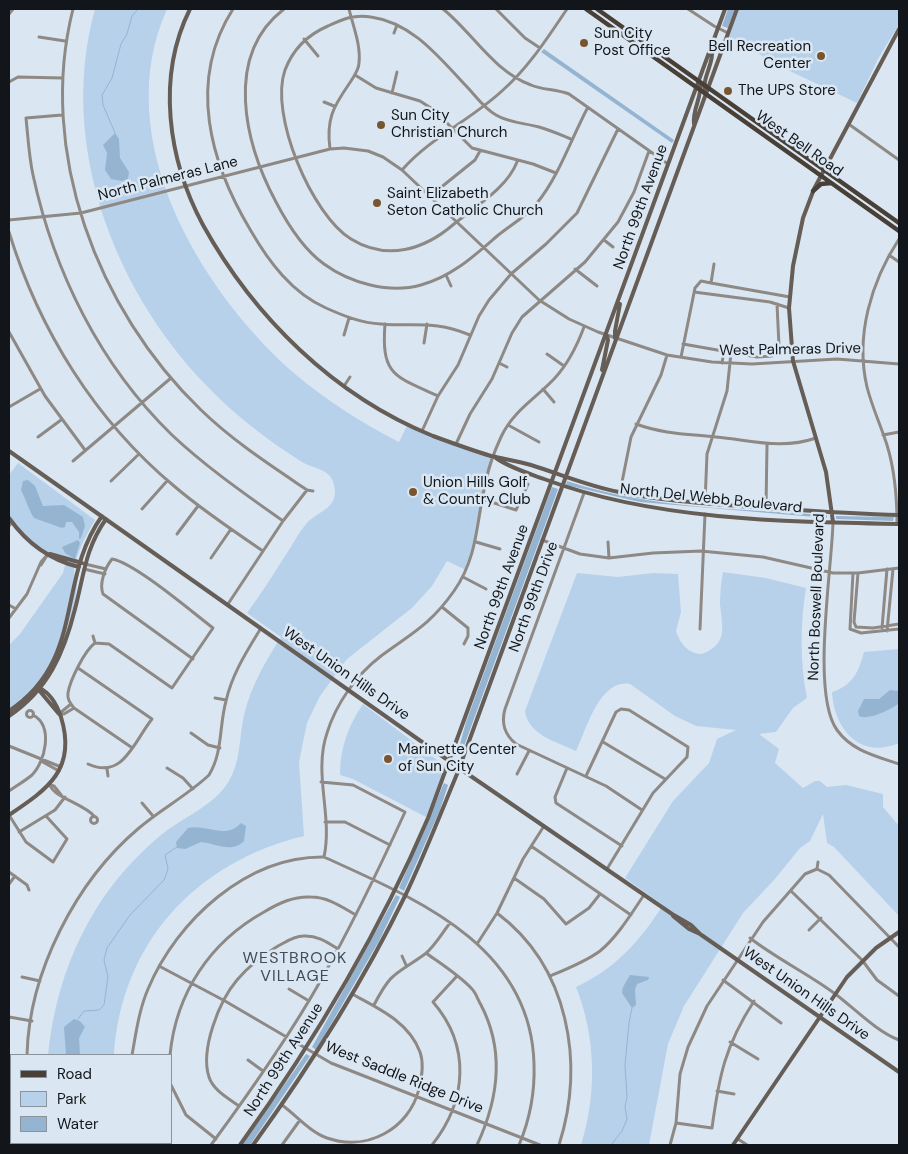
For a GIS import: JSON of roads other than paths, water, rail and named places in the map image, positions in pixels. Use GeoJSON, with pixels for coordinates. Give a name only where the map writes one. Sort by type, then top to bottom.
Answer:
{"type":"FeatureCollection","features":[{"type":"Feature","properties":{"kind":"main road"},"geometry":{"type":"LineString","coordinates":[[190,9],[172,64],[170,114],[184,186],[215,247],[255,303],[307,357],[344,386],[377,407],[422,431],[494,457]]}},
{"type":"Feature","properties":{"kind":"main road","name":"West Bell Road"},"geometry":{"type":"LineString","coordinates":[[586,9],[899,231]]}},
{"type":"Feature","properties":{"kind":"main road","name":"West Bell Road"},"geometry":{"type":"LineString","coordinates":[[598,9],[899,223]]}},
{"type":"Feature","properties":{"kind":"main road","name":"North 99th Avenue"},"geometry":{"type":"LineString","coordinates":[[240,1145],[307,1049],[358,963],[395,890],[434,805],[669,164],[699,89],[700,80],[725,9]]}},
{"type":"Feature","properties":{"kind":"main road","name":"North 99th Avenue"},"geometry":{"type":"LineString","coordinates":[[253,1145],[316,1055],[352,994],[405,895],[459,768],[706,94],[706,85],[737,9]]}},
{"type":"Feature","properties":{"kind":"main road","name":"North Boswell Boulevard"},"geometry":{"type":"LineString","coordinates":[[833,522],[826,472],[793,361],[790,297],[798,240],[813,191],[899,31]]}},
{"type":"Feature","properties":{"kind":"main road"},"geometry":{"type":"LineString","coordinates":[[706,85],[711,64],[711,48]]}},
{"type":"Feature","properties":{"kind":"main road"},"geometry":{"type":"LineString","coordinates":[[694,127],[693,114],[699,89]]}},
{"type":"Feature","properties":{"kind":"main road"},"geometry":{"type":"LineString","coordinates":[[680,135],[689,138]]}},
{"type":"Feature","properties":{"kind":"main road"},"geometry":{"type":"LineString","coordinates":[[775,143],[779,137]]}},
{"type":"Feature","properties":{"kind":"main road"},"geometry":{"type":"LineString","coordinates":[[813,191],[823,183],[832,183]]}},
{"type":"Feature","properties":{"kind":"main road"},"geometry":{"type":"LineString","coordinates":[[616,339],[615,331],[622,294]]}},
{"type":"Feature","properties":{"kind":"main road"},"geometry":{"type":"LineString","coordinates":[[600,382],[608,340],[606,335]]}},
{"type":"Feature","properties":{"kind":"main road","name":"West Union Hills Drive"},"geometry":{"type":"LineString","coordinates":[[9,450],[459,768],[899,1072]]}},
{"type":"Feature","properties":{"kind":"main road","name":"North Del Webb Boulevard"},"geometry":{"type":"LineString","coordinates":[[494,457],[532,465],[565,478],[620,492],[705,503],[898,515]]}},
{"type":"Feature","properties":{"kind":"main road","name":"North Del Webb Boulevard"},"geometry":{"type":"LineString","coordinates":[[494,457],[562,486],[618,502],[705,513],[833,522],[898,524]]}},
{"type":"Feature","properties":{"kind":"main road"},"geometry":{"type":"LineString","coordinates":[[9,716],[28,702],[39,689],[56,655],[90,534],[102,516]]}},
{"type":"Feature","properties":{"kind":"main road"},"geometry":{"type":"LineString","coordinates":[[9,518],[10,524],[48,554],[62,563],[81,566]]}},
{"type":"Feature","properties":{"kind":"main road"},"geometry":{"type":"LineString","coordinates":[[81,566],[106,519]]}},
{"type":"Feature","properties":{"kind":"main road"},"geometry":{"type":"LineString","coordinates":[[9,711],[39,689]]}},
{"type":"Feature","properties":{"kind":"main road"},"geometry":{"type":"LineString","coordinates":[[9,815],[42,793],[50,785],[60,769],[66,738],[60,714],[39,689]]}},
{"type":"Feature","properties":{"kind":"main road"},"geometry":{"type":"LineString","coordinates":[[733,1145],[835,993],[862,960],[899,932]]}},
{"type":"Feature","properties":{"kind":"street"},"geometry":{"type":"LineString","coordinates":[[9,14],[12,9]]}},
{"type":"Feature","properties":{"kind":"street"},"geometry":{"type":"LineString","coordinates":[[73,9],[65,42],[62,78],[62,115],[69,166],[81,213],[96,255],[116,297],[139,335],[171,378],[230,436],[307,490],[313,491]]}},
{"type":"Feature","properties":{"kind":"street"},"geometry":{"type":"LineString","coordinates":[[233,9],[219,34],[213,51],[208,91],[211,136],[222,177],[232,200],[272,263],[293,288],[324,307],[349,318],[385,324],[444,326],[470,335]]}},
{"type":"Feature","properties":{"kind":"street"},"geometry":{"type":"LineString","coordinates":[[284,9],[268,23],[254,46],[247,74],[245,100],[249,134],[258,167],[284,217],[307,249],[323,264],[341,274],[376,286],[394,288],[419,286],[446,276],[535,206],[556,173],[588,107]]}},
{"type":"Feature","properties":{"kind":"street"},"geometry":{"type":"LineString","coordinates":[[330,149],[328,131],[334,106],[355,75],[359,64],[358,48],[349,9]]}},
{"type":"Feature","properties":{"kind":"street"},"geometry":{"type":"LineString","coordinates":[[443,9],[483,50],[516,77],[531,86],[569,94],[669,164]]}},
{"type":"Feature","properties":{"kind":"street"},"geometry":{"type":"LineString","coordinates":[[496,9],[525,38],[540,48]]}},
{"type":"Feature","properties":{"kind":"street"},"geometry":{"type":"LineString","coordinates":[[402,170],[422,149],[484,106],[516,77],[540,48],[567,9]]}},
{"type":"Feature","properties":{"kind":"street"},"geometry":{"type":"LineString","coordinates":[[688,9],[718,29],[728,33]]}},
{"type":"Feature","properties":{"kind":"street"},"geometry":{"type":"LineString","coordinates":[[517,162],[508,180],[433,241],[407,250],[393,252],[369,247],[350,238],[336,225],[307,183],[294,157],[284,126],[282,90],[284,72],[292,56],[304,40],[322,28],[351,16],[372,17],[397,25],[420,38],[484,106],[496,116],[509,121],[540,127],[571,139]]}},
{"type":"Feature","properties":{"kind":"street"},"geometry":{"type":"LineString","coordinates":[[394,33],[397,25]]}},
{"type":"Feature","properties":{"kind":"street"},"geometry":{"type":"LineString","coordinates":[[39,37],[65,42]]}},
{"type":"Feature","properties":{"kind":"street"},"geometry":{"type":"LineString","coordinates":[[304,40],[318,56]]}},
{"type":"Feature","properties":{"kind":"street"},"geometry":{"type":"LineString","coordinates":[[392,93],[397,72]]}},
{"type":"Feature","properties":{"kind":"street"},"geometry":{"type":"LineString","coordinates":[[355,75],[376,88],[420,102],[434,110],[467,143],[480,151],[517,162],[533,164],[556,173]]}},
{"type":"Feature","properties":{"kind":"street"},"geometry":{"type":"LineString","coordinates":[[9,82],[18,76],[62,78]]}},
{"type":"Feature","properties":{"kind":"street"},"geometry":{"type":"LineString","coordinates":[[547,88],[548,81]]}},
{"type":"Feature","properties":{"kind":"street"},"geometry":{"type":"LineString","coordinates":[[324,102],[334,106]]}},
{"type":"Feature","properties":{"kind":"street"},"geometry":{"type":"LineString","coordinates":[[62,115],[26,118],[32,173],[43,218],[62,273],[88,324],[124,380],[171,434],[191,452],[283,521]]}},
{"type":"Feature","properties":{"kind":"street"},"geometry":{"type":"LineString","coordinates":[[850,125],[899,160]]}},
{"type":"Feature","properties":{"kind":"street"},"geometry":{"type":"LineString","coordinates":[[422,431],[438,396],[458,365],[470,335],[490,300],[511,274],[546,244],[577,213],[618,129]]}},
{"type":"Feature","properties":{"kind":"street","name":"West Palmeras Drive"},"geometry":{"type":"LineString","coordinates":[[330,149],[344,148],[372,153],[383,157],[402,170],[539,300],[584,327],[667,355],[729,364],[864,360],[899,364]]}},
{"type":"Feature","properties":{"kind":"street","name":"North Palmeras Lane"},"geometry":{"type":"LineString","coordinates":[[9,220],[81,213],[330,149]]}},
{"type":"Feature","properties":{"kind":"street"},"geometry":{"type":"LineString","coordinates":[[429,197],[475,160],[480,151]]}},
{"type":"Feature","properties":{"kind":"street"},"geometry":{"type":"LineString","coordinates":[[456,444],[470,414],[492,380],[512,332],[522,317],[575,269],[604,240],[618,222],[628,204],[649,151]]}},
{"type":"Feature","properties":{"kind":"street"},"geometry":{"type":"LineString","coordinates":[[9,232],[21,271],[48,329],[76,376],[114,426],[167,481],[198,506],[262,551]]}},
{"type":"Feature","properties":{"kind":"street"},"geometry":{"type":"LineString","coordinates":[[898,524],[894,477],[883,435],[867,387],[864,360],[870,300],[899,239]]}},
{"type":"Feature","properties":{"kind":"street"},"geometry":{"type":"LineString","coordinates":[[604,240],[613,247]]}},
{"type":"Feature","properties":{"kind":"street"},"geometry":{"type":"LineString","coordinates":[[890,255],[899,262]]}},
{"type":"Feature","properties":{"kind":"street"},"geometry":{"type":"LineString","coordinates":[[711,283],[714,264]]}},
{"type":"Feature","properties":{"kind":"street"},"geometry":{"type":"LineString","coordinates":[[575,269],[597,286]]}},
{"type":"Feature","properties":{"kind":"street"},"geometry":{"type":"LineString","coordinates":[[446,276],[451,286]]}},
{"type":"Feature","properties":{"kind":"street"},"geometry":{"type":"LineString","coordinates":[[680,357],[694,292],[702,281],[790,297]]}},
{"type":"Feature","properties":{"kind":"street"},"geometry":{"type":"LineString","coordinates":[[694,292],[777,304],[790,308]]}},
{"type":"Feature","properties":{"kind":"street"},"geometry":{"type":"LineString","coordinates":[[683,344],[758,357],[772,356],[779,346],[777,304]]}},
{"type":"Feature","properties":{"kind":"street"},"geometry":{"type":"LineString","coordinates":[[344,335],[349,318]]}},
{"type":"Feature","properties":{"kind":"street"},"geometry":{"type":"LineString","coordinates":[[385,324],[384,353],[390,368],[400,377],[438,396]]}},
{"type":"Feature","properties":{"kind":"street"},"geometry":{"type":"LineString","coordinates":[[424,344],[427,324]]}},
{"type":"Feature","properties":{"kind":"street"},"geometry":{"type":"LineString","coordinates":[[324,857],[327,844],[321,782],[322,756],[326,733],[339,704],[369,667],[420,630],[442,607],[464,577],[476,542],[486,478],[508,425],[521,408],[543,389],[564,366],[577,346],[584,327]]}},
{"type":"Feature","properties":{"kind":"street"},"geometry":{"type":"LineString","coordinates":[[9,332],[40,389],[61,420],[85,450]]}},
{"type":"Feature","properties":{"kind":"street"},"geometry":{"type":"LineString","coordinates":[[722,363],[724,351]]}},
{"type":"Feature","properties":{"kind":"street"},"geometry":{"type":"LineString","coordinates":[[705,503],[706,462],[712,436],[727,391],[731,353]]}},
{"type":"Feature","properties":{"kind":"street"},"geometry":{"type":"LineString","coordinates":[[547,354],[564,366]]}},
{"type":"Feature","properties":{"kind":"street"},"geometry":{"type":"LineString","coordinates":[[620,492],[636,424],[661,375],[667,355]]}},
{"type":"Feature","properties":{"kind":"street"},"geometry":{"type":"LineString","coordinates":[[499,363],[508,367]]}},
{"type":"Feature","properties":{"kind":"street"},"geometry":{"type":"LineString","coordinates":[[344,386],[350,377]]}},
{"type":"Feature","properties":{"kind":"street"},"geometry":{"type":"LineString","coordinates":[[73,461],[171,378]]}},
{"type":"Feature","properties":{"kind":"street"},"geometry":{"type":"LineString","coordinates":[[9,407],[40,389]]}},
{"type":"Feature","properties":{"kind":"street"},"geometry":{"type":"LineString","coordinates":[[543,389],[554,402]]}},
{"type":"Feature","properties":{"kind":"street"},"geometry":{"type":"LineString","coordinates":[[38,437],[61,420]]}},
{"type":"Feature","properties":{"kind":"street"},"geometry":{"type":"LineString","coordinates":[[636,424],[665,433],[712,436],[767,445],[793,444],[816,438]]}},
{"type":"Feature","properties":{"kind":"street"},"geometry":{"type":"LineString","coordinates":[[508,425],[540,442]]}},
{"type":"Feature","properties":{"kind":"street"},"geometry":{"type":"LineString","coordinates":[[883,435],[899,432]]}},
{"type":"Feature","properties":{"kind":"street"},"geometry":{"type":"LineString","coordinates":[[766,508],[767,445]]}},
{"type":"Feature","properties":{"kind":"street"},"geometry":{"type":"LineString","coordinates":[[111,481],[139,454]]}},
{"type":"Feature","properties":{"kind":"street"},"geometry":{"type":"LineString","coordinates":[[142,509],[167,481]]}},
{"type":"Feature","properties":{"kind":"street"},"geometry":{"type":"LineString","coordinates":[[482,499],[516,510],[528,484]]}},
{"type":"Feature","properties":{"kind":"street"},"geometry":{"type":"LineString","coordinates":[[228,604],[262,551],[307,490]]}},
{"type":"Feature","properties":{"kind":"street","name":"North 99th Drive"},"geometry":{"type":"LineString","coordinates":[[529,751],[513,742],[506,733],[503,720],[505,709],[584,493]]}},
{"type":"Feature","properties":{"kind":"street"},"geometry":{"type":"LineString","coordinates":[[177,534],[198,506]]}},
{"type":"Feature","properties":{"kind":"street"},"geometry":{"type":"LineString","coordinates":[[700,629],[705,513]]}},
{"type":"Feature","properties":{"kind":"street","name":"North Boswell Boulevard"},"geometry":{"type":"LineString","coordinates":[[833,522],[824,670],[826,705],[829,718],[837,731],[856,748],[899,764]]}},
{"type":"Feature","properties":{"kind":"street"},"geometry":{"type":"LineString","coordinates":[[211,558],[231,530]]}},
{"type":"Feature","properties":{"kind":"street"},"geometry":{"type":"LineString","coordinates":[[542,540],[564,548],[608,558],[653,553],[702,551],[763,557],[830,573],[858,573],[899,568]]}},
{"type":"Feature","properties":{"kind":"street"},"geometry":{"type":"LineString","coordinates":[[476,542],[500,549]]}},
{"type":"Feature","properties":{"kind":"street"},"geometry":{"type":"LineString","coordinates":[[608,542],[608,558]]}},
{"type":"Feature","properties":{"kind":"street"},"geometry":{"type":"LineString","coordinates":[[9,618],[27,594],[40,566],[48,554]]}},
{"type":"Feature","properties":{"kind":"street"},"geometry":{"type":"LineString","coordinates":[[132,747],[74,708],[71,704],[68,693],[78,668],[89,648],[95,643],[109,644],[172,688],[193,659],[213,628],[170,595],[112,559],[104,574],[101,586],[103,594],[193,659]]}},
{"type":"Feature","properties":{"kind":"street"},"geometry":{"type":"LineString","coordinates":[[81,566],[106,569]]}},
{"type":"Feature","properties":{"kind":"street"},"geometry":{"type":"LineString","coordinates":[[81,566],[104,574]]}},
{"type":"Feature","properties":{"kind":"street"},"geometry":{"type":"LineString","coordinates":[[882,632],[887,569]]}},
{"type":"Feature","properties":{"kind":"street"},"geometry":{"type":"LineString","coordinates":[[887,631],[893,569]]}},
{"type":"Feature","properties":{"kind":"street"},"geometry":{"type":"LineString","coordinates":[[853,573],[850,629],[861,633],[899,629]]}},
{"type":"Feature","properties":{"kind":"street"},"geometry":{"type":"LineString","coordinates":[[858,573],[854,625],[858,628],[899,624]]}},
{"type":"Feature","properties":{"kind":"street"},"geometry":{"type":"LineString","coordinates":[[464,577],[486,589]]}},
{"type":"Feature","properties":{"kind":"street"},"geometry":{"type":"LineString","coordinates":[[9,605],[16,609]]}},
{"type":"Feature","properties":{"kind":"street"},"geometry":{"type":"LineString","coordinates":[[442,607],[468,628],[468,636],[464,644]]}},
{"type":"Feature","properties":{"kind":"street"},"geometry":{"type":"LineString","coordinates":[[27,1054],[40,981],[58,934],[85,888],[108,858],[153,816],[209,775],[215,765],[220,748],[226,700],[242,660],[261,627]]}},
{"type":"Feature","properties":{"kind":"street"},"geometry":{"type":"LineString","coordinates":[[93,636],[95,643]]}},
{"type":"Feature","properties":{"kind":"street"},"geometry":{"type":"LineString","coordinates":[[78,668],[152,719],[118,765],[107,769],[88,764]]}},
{"type":"Feature","properties":{"kind":"street"},"geometry":{"type":"LineString","coordinates":[[824,670],[830,670]]}},
{"type":"Feature","properties":{"kind":"street"},"geometry":{"type":"LineString","coordinates":[[215,698],[226,700]]}},
{"type":"Feature","properties":{"kind":"street"},"geometry":{"type":"LineString","coordinates":[[60,714],[71,704]]}},
{"type":"Feature","properties":{"kind":"street"},"geometry":{"type":"LineString","coordinates":[[60,714],[64,714],[74,708]]}},
{"type":"Feature","properties":{"kind":"street"},"geometry":{"type":"LineString","coordinates":[[586,776],[604,742],[616,712],[621,709],[629,710],[688,747],[687,757],[665,779],[642,810],[607,869]]}},
{"type":"Feature","properties":{"kind":"street"},"geometry":{"type":"LineString","coordinates":[[9,791],[32,774],[41,760],[46,743],[45,732],[33,715]]}},
{"type":"Feature","properties":{"kind":"street"},"geometry":{"type":"LineString","coordinates":[[191,733],[208,746],[220,748]]}},
{"type":"Feature","properties":{"kind":"street"},"geometry":{"type":"LineString","coordinates":[[604,742],[665,779]]}},
{"type":"Feature","properties":{"kind":"street"},"geometry":{"type":"LineString","coordinates":[[9,746],[45,760],[60,769]]}},
{"type":"Feature","properties":{"kind":"street"},"geometry":{"type":"LineString","coordinates":[[518,774],[529,751],[586,776],[642,810]]}},
{"type":"Feature","properties":{"kind":"street"},"geometry":{"type":"LineString","coordinates":[[167,768],[183,778],[192,789]]}},
{"type":"Feature","properties":{"kind":"street"},"geometry":{"type":"LineString","coordinates":[[567,768],[555,797],[556,804],[622,846]]}},
{"type":"Feature","properties":{"kind":"street"},"geometry":{"type":"LineString","coordinates":[[107,769],[108,776]]}},
{"type":"Feature","properties":{"kind":"street"},"geometry":{"type":"LineString","coordinates":[[212,1145],[309,1001],[374,880],[405,812],[353,785],[321,782]]}},
{"type":"Feature","properties":{"kind":"street"},"geometry":{"type":"LineString","coordinates":[[50,785],[54,792],[64,796],[94,816]]}},
{"type":"Feature","properties":{"kind":"street"},"geometry":{"type":"LineString","coordinates":[[20,832],[58,807],[64,796]]}},
{"type":"Feature","properties":{"kind":"street"},"geometry":{"type":"LineString","coordinates":[[142,803],[153,816]]}},
{"type":"Feature","properties":{"kind":"street"},"geometry":{"type":"LineString","coordinates":[[9,815],[26,842],[53,862],[67,839],[46,816]]}},
{"type":"Feature","properties":{"kind":"street"},"geometry":{"type":"LineString","coordinates":[[325,822],[345,822],[390,845]]}},
{"type":"Feature","properties":{"kind":"street"},"geometry":{"type":"LineString","coordinates":[[477,944],[497,913],[531,846],[545,826]]}},
{"type":"Feature","properties":{"kind":"street"},"geometry":{"type":"LineString","coordinates":[[531,846],[630,915]]}},
{"type":"Feature","properties":{"kind":"street"},"geometry":{"type":"LineString","coordinates":[[132,1054],[141,1010],[159,966],[183,931],[202,910],[241,881],[288,861],[306,857],[324,857],[425,905],[477,944],[497,962],[522,1004],[534,1050],[534,1076],[530,1115],[518,1145]]}},
{"type":"Feature","properties":{"kind":"street"},"geometry":{"type":"LineString","coordinates":[[817,869],[818,862]]}},
{"type":"Feature","properties":{"kind":"street"},"geometry":{"type":"LineString","coordinates":[[670,1145],[676,1123],[680,1074],[688,1047],[707,1006],[738,960],[750,938],[805,874],[817,869],[829,875],[899,947]]}},
{"type":"Feature","properties":{"kind":"street"},"geometry":{"type":"LineString","coordinates":[[9,872],[27,885],[29,890]]}},
{"type":"Feature","properties":{"kind":"street"},"geometry":{"type":"LineString","coordinates":[[9,884],[15,876]]}},
{"type":"Feature","properties":{"kind":"street"},"geometry":{"type":"LineString","coordinates":[[514,878],[544,899],[566,924],[589,908],[600,894]]}},
{"type":"Feature","properties":{"kind":"street"},"geometry":{"type":"LineString","coordinates":[[791,891],[821,918],[862,960],[877,980],[899,996]]}},
{"type":"Feature","properties":{"kind":"street"},"geometry":{"type":"LineString","coordinates":[[550,976],[580,963],[600,951],[644,895]]}},
{"type":"Feature","properties":{"kind":"street"},"geometry":{"type":"LineString","coordinates":[[170,1054],[172,1034],[179,1010],[192,983],[221,944],[249,920],[293,898],[310,896],[327,899],[356,915]]}},
{"type":"Feature","properties":{"kind":"street"},"geometry":{"type":"LineString","coordinates":[[497,913],[516,928],[535,951],[550,976],[569,1038],[572,1064],[567,1120],[559,1145]]}},
{"type":"Feature","properties":{"kind":"street"},"geometry":{"type":"LineString","coordinates":[[809,930],[821,918]]}},
{"type":"Feature","properties":{"kind":"street"},"geometry":{"type":"LineString","coordinates":[[374,1005],[386,982],[406,965],[426,953],[450,923]]}},
{"type":"Feature","properties":{"kind":"street"},"geometry":{"type":"LineString","coordinates":[[239,1106],[216,1090],[209,1079],[206,1068],[206,1054],[217,1016],[237,981],[268,953],[290,939],[301,936],[316,937],[338,949]]}},
{"type":"Feature","properties":{"kind":"street"},"geometry":{"type":"LineString","coordinates":[[750,938],[835,993],[868,1020],[899,1040]]}},
{"type":"Feature","properties":{"kind":"street"},"geometry":{"type":"LineString","coordinates":[[426,953],[472,989],[488,1018],[494,1040],[497,1071],[495,1097],[478,1145]]}},
{"type":"Feature","properties":{"kind":"street"},"geometry":{"type":"LineString","coordinates":[[402,956],[406,965]]}},
{"type":"Feature","properties":{"kind":"street","name":"West Saddle Ridge Drive"},"geometry":{"type":"LineString","coordinates":[[159,966],[225,1001],[334,1065],[540,1145]]}},
{"type":"Feature","properties":{"kind":"street"},"geometry":{"type":"LineString","coordinates":[[432,1145],[453,1111],[459,1081],[459,1055],[455,1038],[445,1016],[433,1002],[457,976]]}},
{"type":"Feature","properties":{"kind":"street"},"geometry":{"type":"LineString","coordinates":[[22,977],[40,981]]}},
{"type":"Feature","properties":{"kind":"street"},"geometry":{"type":"LineString","coordinates":[[723,980],[782,1023]]}},
{"type":"Feature","properties":{"kind":"street"},"geometry":{"type":"LineString","coordinates":[[289,989],[309,1001]]}},
{"type":"Feature","properties":{"kind":"street"},"geometry":{"type":"LineString","coordinates":[[282,1105],[314,1132],[327,1138],[344,1142],[371,1140],[393,1129],[408,1114],[417,1097],[422,1080],[420,1052],[400,1023],[374,1005],[352,994]]}},
{"type":"Feature","properties":{"kind":"street"},"geometry":{"type":"LineString","coordinates":[[676,1123],[712,1128],[720,1070],[730,1042],[754,1001]]}},
{"type":"Feature","properties":{"kind":"street"},"geometry":{"type":"LineString","coordinates":[[9,1017],[32,1022]]}},
{"type":"Feature","properties":{"kind":"street"},"geometry":{"type":"LineString","coordinates":[[730,1042],[758,1059]]}},
{"type":"Feature","properties":{"kind":"street"},"geometry":{"type":"LineString","coordinates":[[248,1060],[263,1071]]}},
{"type":"Feature","properties":{"kind":"street"},"geometry":{"type":"LineString","coordinates":[[172,1087],[186,1114],[216,1139]]}},
{"type":"Feature","properties":{"kind":"street"},"geometry":{"type":"LineString","coordinates":[[717,1091],[734,1094]]}},
{"type":"Feature","properties":{"kind":"street"},"geometry":{"type":"LineString","coordinates":[[282,1145],[300,1120]]}},
{"type":"Feature","properties":{"kind":"street"},"geometry":{"type":"LineString","coordinates":[[738,1139],[747,1145]]}},
{"type":"Feature","properties":{"kind":"water"},"geometry":{"type":"Polygon","coordinates":[[[728,9],[735,9],[728,28],[722,26],[728,9]]]}},
{"type":"Feature","properties":{"kind":"water"},"geometry":{"type":"Polygon","coordinates":[[[544,49],[674,140],[672,143],[541,52],[544,49]]]}},
{"type":"Feature","properties":{"kind":"water"},"geometry":{"type":"Polygon","coordinates":[[[115,133],[119,139],[120,158],[129,172],[128,179],[122,181],[111,179],[105,170],[107,153],[103,145],[115,133]]]}},
{"type":"Feature","properties":{"kind":"water"},"geometry":{"type":"Polygon","coordinates":[[[28,480],[35,486],[43,506],[64,505],[83,517],[85,526],[81,538],[79,539],[79,532],[72,522],[66,522],[65,527],[62,528],[34,518],[21,490],[23,481],[28,480]]]}},
{"type":"Feature","properties":{"kind":"water"},"geometry":{"type":"Polygon","coordinates":[[[567,481],[631,497],[664,502],[729,509],[827,515],[827,518],[640,502],[566,485],[567,481]]]}},
{"type":"Feature","properties":{"kind":"water"},"geometry":{"type":"Polygon","coordinates":[[[552,487],[558,489],[464,746],[460,744],[466,722],[552,487]]]}},
{"type":"Feature","properties":{"kind":"water"},"geometry":{"type":"Polygon","coordinates":[[[836,516],[894,517],[893,521],[836,519],[836,516]]]}},
{"type":"Feature","properties":{"kind":"water"},"geometry":{"type":"Polygon","coordinates":[[[78,540],[80,543],[75,559],[65,553],[62,547],[78,540]]]}},
{"type":"Feature","properties":{"kind":"water"},"geometry":{"type":"Polygon","coordinates":[[[890,690],[899,691],[899,703],[874,716],[859,716],[858,711],[864,699],[879,699],[890,690]]]}},
{"type":"Feature","properties":{"kind":"water"},"geometry":{"type":"Polygon","coordinates":[[[444,783],[448,785],[440,810],[404,891],[399,888],[444,783]]]}},
{"type":"Feature","properties":{"kind":"water"},"geometry":{"type":"Polygon","coordinates":[[[241,823],[246,826],[244,841],[234,847],[223,847],[201,842],[185,849],[177,848],[176,842],[188,828],[195,827],[223,831],[235,828],[241,823]]]}},
{"type":"Feature","properties":{"kind":"water"},"geometry":{"type":"Polygon","coordinates":[[[396,895],[400,897],[379,941],[316,1050],[312,1047],[396,895]]]}},
{"type":"Feature","properties":{"kind":"water"},"geometry":{"type":"Polygon","coordinates":[[[630,975],[649,977],[648,980],[637,984],[635,990],[636,1005],[632,1008],[622,993],[623,987],[630,975]]]}},
{"type":"Feature","properties":{"kind":"water"},"geometry":{"type":"Polygon","coordinates":[[[74,1019],[80,1021],[85,1027],[79,1038],[80,1054],[66,1054],[64,1027],[74,1019]]]}},
{"type":"Feature","properties":{"kind":"water"},"geometry":{"type":"Polygon","coordinates":[[[306,1054],[310,1056],[250,1145],[242,1145],[306,1054]]]}},
{"type":"Feature","properties":{"kind":"waterway"},"geometry":{"type":"LineString","coordinates":[[115,133],[103,105],[102,95],[112,78],[121,44],[127,34],[132,16],[138,9]]}},
{"type":"Feature","properties":{"kind":"waterway"},"geometry":{"type":"LineString","coordinates":[[78,1019],[84,1011],[99,1010],[104,1005],[108,977],[104,960],[107,948],[130,915],[164,880],[168,869],[165,855],[177,847]]}},
{"type":"Feature","properties":{"kind":"waterway"},"geometry":{"type":"LineString","coordinates":[[611,1145],[622,1131],[627,1119],[625,1107],[627,1097],[625,1065],[632,1008]]}},
{"type":"Feature","properties":{"kind":"place","name":"Sun City Post Office"},"geometry":{"type":"Point","coordinates":[584,43]}},
{"type":"Feature","properties":{"kind":"place","name":"Bell Recreation Center"},"geometry":{"type":"Point","coordinates":[821,56]}},
{"type":"Feature","properties":{"kind":"place","name":"The UPS Store"},"geometry":{"type":"Point","coordinates":[728,91]}},
{"type":"Feature","properties":{"kind":"place","name":"Sun City Christian Church"},"geometry":{"type":"Point","coordinates":[381,125]}},
{"type":"Feature","properties":{"kind":"place","name":"Saint Elizabeth Seton Catholic Church"},"geometry":{"type":"Point","coordinates":[377,203]}},
{"type":"Feature","properties":{"kind":"place","name":"Union Hills Golf & Country Club"},"geometry":{"type":"Point","coordinates":[413,492]}},
{"type":"Feature","properties":{"kind":"place","name":"Marinette Center of Sun City"},"geometry":{"type":"Point","coordinates":[388,759]}},
{"type":"Feature","properties":{"kind":"district","name":"WESTBROOK VILLAGE"},"geometry":{"type":"Point","coordinates":[295,968]}}]}
